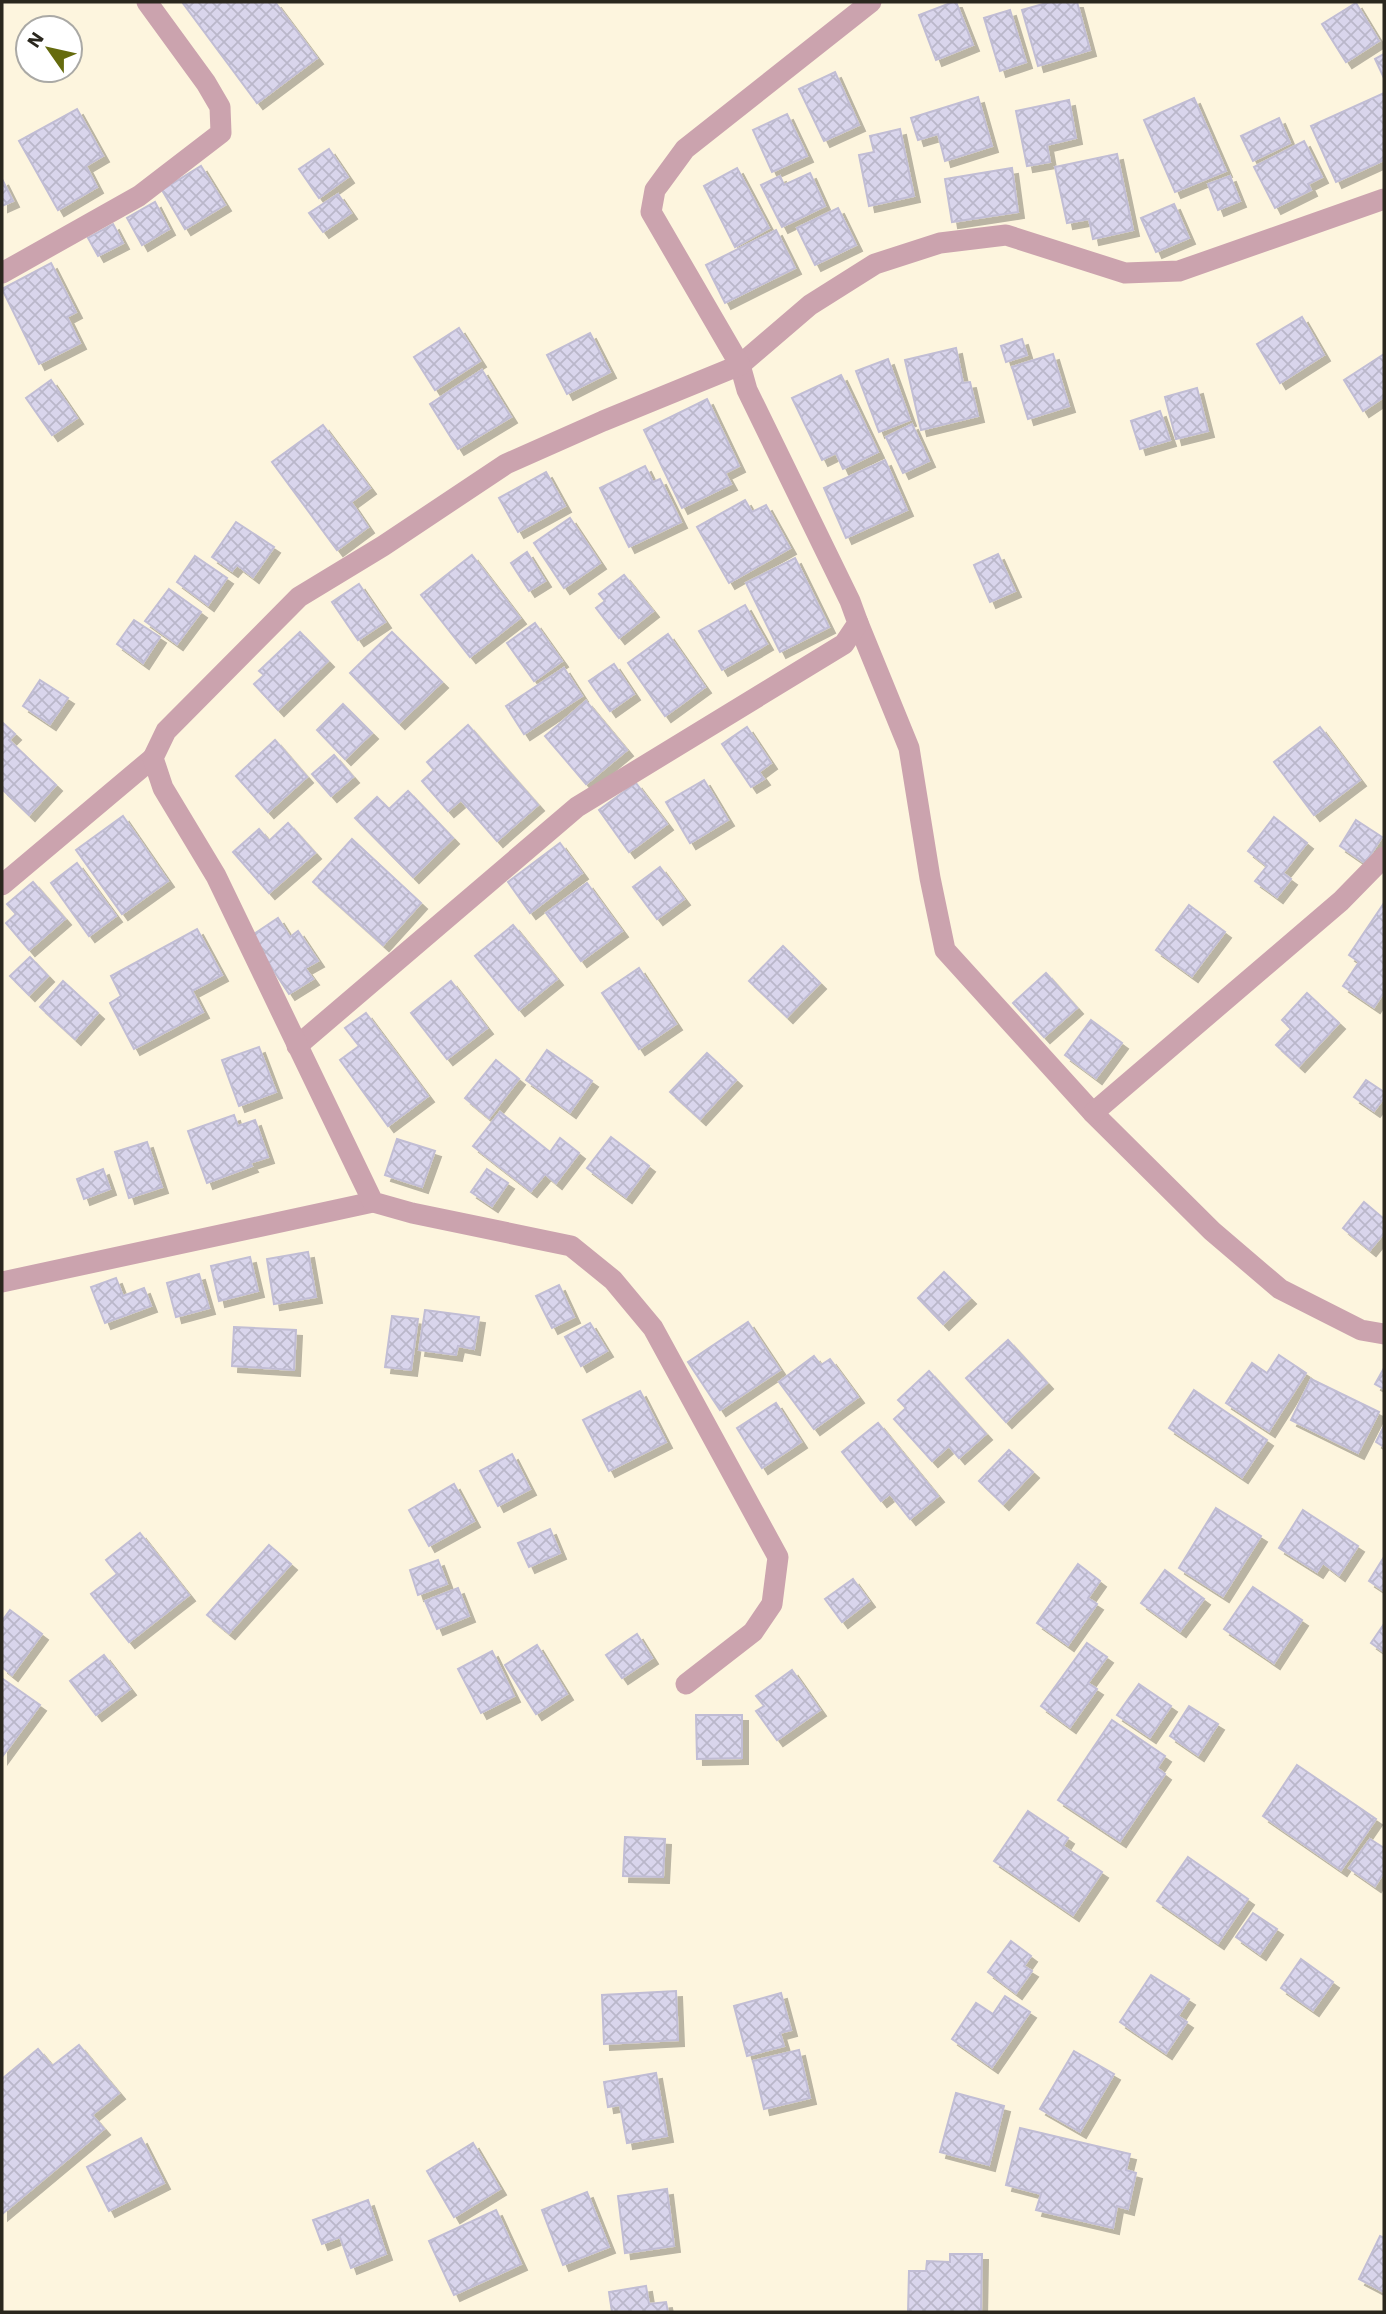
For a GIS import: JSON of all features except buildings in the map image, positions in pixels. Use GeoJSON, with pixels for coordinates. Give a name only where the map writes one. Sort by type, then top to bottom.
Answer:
{"type":"FeatureCollection","features":[{"type":"Feature","properties":{"kind":"street"},"geometry":{"type":"LineString","coordinates":[[2,273],[139,196],[221,133],[220,107],[206,83],[147,2]]}},
{"type":"Feature","properties":{"kind":"street"},"geometry":{"type":"LineString","coordinates":[[871,2],[685,149],[655,190],[651,212],[740,365],[747,390],[850,601],[909,748],[930,878],[945,950],[1093,1113],[1212,1231],[1280,1289],[1361,1330],[1384,1334]]}},
{"type":"Feature","properties":{"kind":"street"},"geometry":{"type":"LineString","coordinates":[[2,885],[153,758],[166,731],[299,597],[383,546],[506,464],[740,365],[810,305],[875,264],[940,243],[1006,234],[1125,273],[1179,271],[1384,199]]}},
{"type":"Feature","properties":{"kind":"street"},"geometry":{"type":"LineString","coordinates":[[298,1046],[577,807],[844,644],[858,623]]}},
{"type":"Feature","properties":{"kind":"street"},"geometry":{"type":"LineString","coordinates":[[153,758],[163,788],[216,876],[373,1202]]}},
{"type":"Feature","properties":{"kind":"street"},"geometry":{"type":"LineString","coordinates":[[1093,1113],[1341,901],[1384,857]]}},
{"type":"Feature","properties":{"kind":"street"},"geometry":{"type":"LineString","coordinates":[[2,1282],[373,1202],[412,1213],[571,1246],[613,1280],[653,1328],[778,1556],[772,1604],[753,1632],[686,1684]]}}]}
